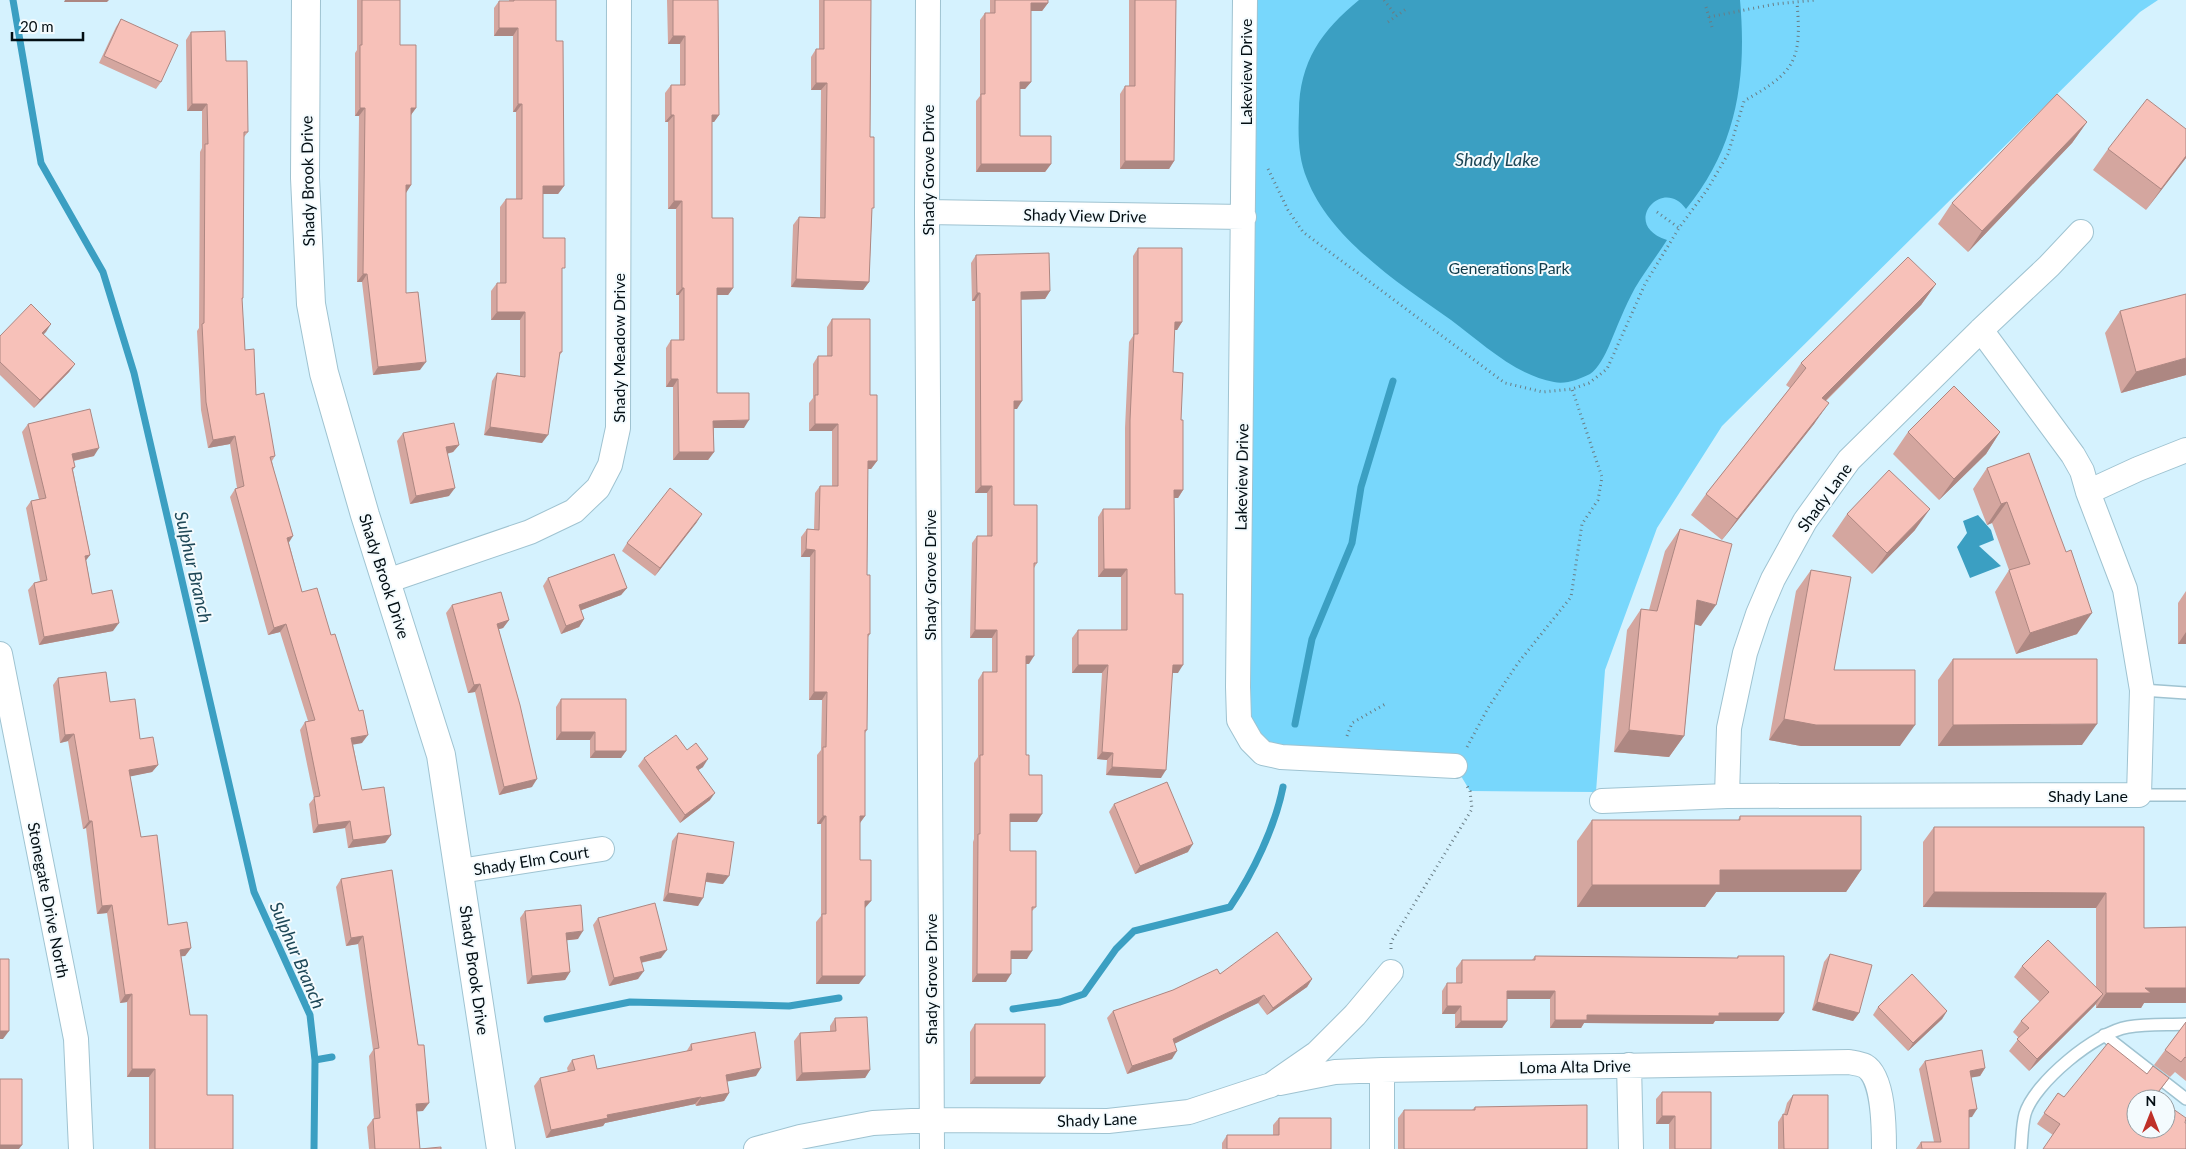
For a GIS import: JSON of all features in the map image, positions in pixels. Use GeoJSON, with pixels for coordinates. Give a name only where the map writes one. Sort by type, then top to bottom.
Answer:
{"type":"FeatureCollection","features":[{"type":"Feature","properties":{"kind":"street","name":"Shady Brook Drive"},"geometry":{"type":"LineString","coordinates":[[306,0],[305,178],[311,304],[324,373],[442,755],[501,1149]]}},
{"type":"Feature","properties":{"kind":"street","name":"Shady Meadow Drive"},"geometry":{"type":"LineString","coordinates":[[387,581],[530,532],[574,512],[598,488],[610,465],[618,428],[619,0]]}},
{"type":"Feature","properties":{"kind":"street","name":"Shady Grove Drive"},"geometry":{"type":"LineString","coordinates":[[928,0],[927,212],[932,1149]]}},
{"type":"Feature","properties":{"kind":"street","name":"Lakeview Drive"},"geometry":{"type":"LineString","coordinates":[[1245,0],[1239,720],[1251,740],[1264,753],[1281,757],[1455,766]]}},
{"type":"Feature","properties":{"kind":"street","name":"Shady View Drive"},"geometry":{"type":"LineString","coordinates":[[927,212],[1244,217]]}},
{"type":"Feature","properties":{"kind":"street","name":"Shady Lane"},"geometry":{"type":"LineString","coordinates":[[1727,796],[1729,728],[1736,691],[1758,614],[1789,547],[1818,500],[1850,460],[1981,330],[2050,266],[2081,232]]}},
{"type":"Feature","properties":{"kind":"street","name":"Shady Lane"},"geometry":{"type":"LineString","coordinates":[[1602,801],[1727,796],[2139,795],[2142,690],[2125,589],[2088,492],[2082,471],[2074,455],[1981,330]]}},
{"type":"Feature","properties":{"kind":"street"},"geometry":{"type":"LineString","coordinates":[[2088,492],[2186,450]]}},
{"type":"Feature","properties":{"kind":"street","name":"Stonegate Drive North"},"geometry":{"type":"LineString","coordinates":[[0,654],[8,738],[76,1039],[81,1149]]}},
{"type":"Feature","properties":{"kind":"street","name":"Shady Elm Court"},"geometry":{"type":"LineString","coordinates":[[460,871],[602,849]]}},
{"type":"Feature","properties":{"kind":"street","name":"Shady Lane"},"geometry":{"type":"LineString","coordinates":[[756,1149],[800,1137],[873,1122],[931,1120],[1108,1121],[1189,1112],[1271,1085],[1317,1053],[1355,1015],[1391,972]]}},
{"type":"Feature","properties":{"kind":"street","name":"Loma Alta Drive"},"geometry":{"type":"LineString","coordinates":[[1271,1085],[1335,1072],[1382,1070],[1850,1062],[1865,1066],[1875,1077],[1884,1118],[1884,1149]]}},
{"type":"Feature","properties":{"kind":"street"},"geometry":{"type":"LineString","coordinates":[[1629,1065],[1631,1149]]}},
{"type":"Feature","properties":{"kind":"street"},"geometry":{"type":"LineString","coordinates":[[1382,1070],[1382,1149]]}},
{"type":"Feature","properties":{"kind":"lane"},"geometry":{"type":"LineString","coordinates":[[2142,690],[2186,693]]}},
{"type":"Feature","properties":{"kind":"lane"},"geometry":{"type":"LineString","coordinates":[[2139,795],[2186,795]]}},
{"type":"Feature","properties":{"kind":"lane"},"geometry":{"type":"LineString","coordinates":[[2021,1149],[2025,1114],[2043,1086],[2080,1051],[2104,1035],[2127,1027],[2186,1024]]}},
{"type":"Feature","properties":{"kind":"lane"},"geometry":{"type":"LineString","coordinates":[[2104,1035],[2186,1099]]}},
{"type":"Feature","properties":{"kind":"path"},"geometry":{"type":"LineString","coordinates":[[1384,0],[1396,16]]}},
{"type":"Feature","properties":{"kind":"path"},"geometry":{"type":"LineString","coordinates":[[1709,17],[1775,4],[1816,0]]}},
{"type":"Feature","properties":{"kind":"path"},"geometry":{"type":"LineString","coordinates":[[1265,163],[1288,210],[1303,232],[1505,383],[1543,392],[1572,389],[1589,383],[1607,369],[1645,284],[1679,228],[1707,190],[1728,154],[1744,102],[1770,87],[1788,70],[1798,50],[1800,33],[1797,3]]}},
{"type":"Feature","properties":{"kind":"path"},"geometry":{"type":"LineString","coordinates":[[1706,7],[1712,27]]}},
{"type":"Feature","properties":{"kind":"path"},"geometry":{"type":"LineString","coordinates":[[1388,22],[1406,9]]}},
{"type":"Feature","properties":{"kind":"path"},"geometry":{"type":"LineString","coordinates":[[1658,212],[1679,228]]}},
{"type":"Feature","properties":{"kind":"path"},"geometry":{"type":"LineString","coordinates":[[1391,972],[1391,942],[1472,809],[1470,791],[1455,766],[1470,743],[1488,708],[1518,663],[1571,597],[1582,524],[1598,500],[1602,477],[1572,389]]}},
{"type":"Feature","properties":{"kind":"path"},"geometry":{"type":"LineString","coordinates":[[1344,744],[1352,723],[1387,703]]}},
{"type":"Feature","properties":{"kind":"green space","name":"Generations Park"},"geometry":{"type":"Polygon","coordinates":[[[1245,0],[2158,0],[2140,12],[1722,426],[1657,528],[1605,670],[1596,792],[1470,791],[1455,766],[1281,757],[1239,720],[1245,0]]]}},
{"type":"Feature","properties":{"kind":"water","name":"Shady Lake"},"geometry":{"type":"Polygon","coordinates":[[[1359,0],[1740,0],[1742,57],[1739,84],[1735,110],[1717,161],[1686,209],[1677,200],[1667,197],[1657,200],[1650,206],[1646,215],[1646,224],[1653,233],[1667,240],[1635,288],[1605,353],[1590,374],[1572,381],[1558,383],[1526,373],[1512,365],[1369,259],[1349,241],[1318,201],[1307,179],[1300,154],[1299,112],[1303,78],[1308,62],[1324,35],[1359,0]]]}},
{"type":"Feature","properties":{"kind":"water"},"geometry":{"type":"Polygon","coordinates":[[[1978,515],[1991,530],[1994,540],[1979,546],[2001,566],[1970,578],[1957,547],[1967,533],[1963,521],[1978,515]]]}},
{"type":"Feature","properties":{"kind":"building"},"geometry":{"type":"Polygon","coordinates":[[[362,0],[400,0],[400,45],[416,45],[416,108],[411,108],[411,185],[406,185],[406,293],[418,292],[426,362],[378,367],[367,274],[363,274],[365,108],[360,108],[362,0]]]}},
{"type":"Feature","properties":{"kind":"building"},"geometry":{"type":"Polygon","coordinates":[[[556,0],[556,41],[563,41],[564,186],[543,186],[543,238],[565,238],[565,268],[562,268],[562,352],[560,352],[548,435],[490,427],[497,373],[525,377],[525,312],[497,312],[497,283],[506,283],[506,199],[522,199],[522,104],[518,104],[518,28],[499,28],[499,1],[556,0]]]}},
{"type":"Feature","properties":{"kind":"building"},"geometry":{"type":"Polygon","coordinates":[[[673,0],[718,0],[719,115],[712,115],[712,218],[733,218],[733,288],[717,288],[717,393],[749,393],[749,420],[713,421],[714,452],[679,452],[678,379],[671,379],[671,340],[684,340],[682,201],[674,201],[674,115],[671,115],[671,85],[685,85],[685,36],[673,36],[673,0]]]}},
{"type":"Feature","properties":{"kind":"building"},"geometry":{"type":"Polygon","coordinates":[[[824,0],[871,0],[870,137],[874,137],[874,208],[872,208],[869,282],[796,279],[799,217],[825,218],[827,83],[816,83],[816,49],[824,49],[824,0]]]}},
{"type":"Feature","properties":{"kind":"building"},"geometry":{"type":"Polygon","coordinates":[[[995,0],[1048,0],[1048,3],[1031,3],[1031,82],[1020,82],[1020,136],[1051,136],[1051,164],[981,164],[981,94],[985,94],[985,13],[995,13],[995,0]]]}},
{"type":"Feature","properties":{"kind":"building"},"geometry":{"type":"Polygon","coordinates":[[[1135,0],[1176,0],[1174,161],[1125,161],[1125,86],[1135,86],[1135,0]]]}},
{"type":"Feature","properties":{"kind":"building"},"geometry":{"type":"Polygon","coordinates":[[[121,19],[178,45],[161,82],[104,56],[121,19]]]}},
{"type":"Feature","properties":{"kind":"building"},"geometry":{"type":"Polygon","coordinates":[[[225,31],[226,61],[247,61],[248,132],[244,132],[242,298],[245,350],[254,349],[256,395],[264,393],[275,456],[270,457],[293,536],[287,538],[302,592],[317,588],[331,635],[335,634],[359,711],[363,710],[368,735],[351,738],[362,790],[384,787],[391,835],[353,840],[350,821],[318,825],[314,797],[320,796],[305,722],[315,720],[286,624],[274,628],[235,489],[244,486],[235,436],[213,440],[206,402],[202,324],[204,323],[205,144],[208,144],[207,104],[192,104],[191,32],[225,31]]]}},
{"type":"Feature","properties":{"kind":"building"},"geometry":{"type":"Polygon","coordinates":[[[2057,94],[2087,122],[1982,231],[1952,203],[2057,94]]]}},
{"type":"Feature","properties":{"kind":"building"},"geometry":{"type":"Polygon","coordinates":[[[2147,99],[2186,129],[2186,156],[2161,189],[2108,149],[2147,99]]]}},
{"type":"Feature","properties":{"kind":"building"},"geometry":{"type":"Polygon","coordinates":[[[1138,248],[1182,248],[1182,322],[1175,322],[1173,372],[1183,373],[1181,420],[1183,420],[1183,490],[1174,490],[1175,594],[1183,594],[1183,665],[1173,665],[1166,770],[1112,767],[1113,753],[1102,752],[1108,665],[1078,665],[1078,630],[1127,630],[1127,569],[1104,569],[1103,509],[1130,509],[1130,420],[1134,334],[1138,334],[1138,248]]]}},
{"type":"Feature","properties":{"kind":"building"},"geometry":{"type":"Polygon","coordinates":[[[1049,253],[1050,291],[1021,292],[1022,401],[1014,401],[1014,505],[1037,505],[1037,563],[1034,563],[1034,656],[1026,656],[1026,755],[1029,755],[1029,775],[1042,775],[1042,814],[1010,814],[1010,851],[1036,851],[1036,907],[1032,907],[1032,951],[1011,951],[1011,974],[977,974],[978,834],[980,834],[980,755],[983,755],[983,672],[997,672],[997,630],[975,630],[977,536],[992,536],[992,486],[981,486],[980,293],[977,293],[976,255],[1049,253]]]}},
{"type":"Feature","properties":{"kind":"building"},"geometry":{"type":"Polygon","coordinates":[[[1908,257],[1936,284],[1822,398],[1829,403],[1737,519],[1706,494],[1806,368],[1801,363],[1908,257]]]}},
{"type":"Feature","properties":{"kind":"building"},"geometry":{"type":"Polygon","coordinates":[[[2186,294],[2186,358],[2136,372],[2120,311],[2186,294]]]}},
{"type":"Feature","properties":{"kind":"building"},"geometry":{"type":"Polygon","coordinates":[[[31,304],[51,324],[42,333],[75,364],[40,400],[0,362],[0,336],[31,304]]]}},
{"type":"Feature","properties":{"kind":"building"},"geometry":{"type":"Polygon","coordinates":[[[832,319],[870,319],[870,395],[877,395],[877,461],[868,461],[867,575],[870,575],[870,634],[868,634],[867,730],[865,730],[865,816],[860,816],[860,860],[871,860],[871,901],[865,901],[865,976],[822,976],[822,914],[826,914],[826,816],[823,816],[823,747],[826,747],[827,692],[814,692],[815,550],[806,549],[807,529],[819,530],[820,486],[838,486],[838,424],[815,424],[815,395],[818,395],[818,356],[832,356],[832,319]]]}},
{"type":"Feature","properties":{"kind":"building"},"geometry":{"type":"Polygon","coordinates":[[[1954,386],[2000,432],[1954,479],[1908,432],[1954,386]]]}},
{"type":"Feature","properties":{"kind":"building"},"geometry":{"type":"Polygon","coordinates":[[[90,409],[99,448],[72,454],[75,467],[72,468],[90,555],[85,556],[92,594],[112,590],[119,623],[44,637],[34,583],[47,580],[31,501],[46,498],[28,424],[90,409]]]}},
{"type":"Feature","properties":{"kind":"building"},"geometry":{"type":"Polygon","coordinates":[[[454,423],[459,445],[446,447],[455,488],[416,496],[403,433],[454,423]]]}},
{"type":"Feature","properties":{"kind":"building"},"geometry":{"type":"Polygon","coordinates":[[[2029,453],[2066,552],[2071,550],[2092,613],[2030,633],[2009,570],[2030,564],[2007,502],[2001,504],[1987,468],[2029,453]]]}},
{"type":"Feature","properties":{"kind":"building"},"geometry":{"type":"Polygon","coordinates":[[[1889,470],[1930,509],[1887,553],[1847,514],[1889,470]]]}},
{"type":"Feature","properties":{"kind":"building"},"geometry":{"type":"Polygon","coordinates":[[[670,488],[702,514],[660,568],[627,543],[670,488]]]}},
{"type":"Feature","properties":{"kind":"building"},"geometry":{"type":"Polygon","coordinates":[[[1680,529],[1732,544],[1716,605],[1697,600],[1684,736],[1629,730],[1641,609],[1657,611],[1680,529]]]}},
{"type":"Feature","properties":{"kind":"building"},"geometry":{"type":"Polygon","coordinates":[[[614,554],[627,588],[579,605],[584,619],[566,626],[548,578],[614,554]]]}},
{"type":"Feature","properties":{"kind":"building"},"geometry":{"type":"Polygon","coordinates":[[[1811,570],[1851,577],[1834,670],[1915,670],[1915,725],[1816,725],[1784,719],[1811,570]]]}},
{"type":"Feature","properties":{"kind":"building"},"geometry":{"type":"Polygon","coordinates":[[[501,592],[509,620],[497,624],[520,705],[537,779],[504,787],[480,684],[474,685],[452,605],[501,592]]]}},
{"type":"Feature","properties":{"kind":"building"},"geometry":{"type":"Polygon","coordinates":[[[1953,659],[2097,659],[2097,724],[1953,725],[1953,659]]]}},
{"type":"Feature","properties":{"kind":"building"},"geometry":{"type":"Polygon","coordinates":[[[106,672],[110,702],[135,699],[140,739],[153,737],[158,765],[129,770],[141,837],[157,835],[168,925],[187,922],[191,948],[180,950],[190,1015],[207,1015],[207,1095],[233,1095],[233,1149],[155,1149],[155,1069],[132,1069],[132,994],[125,995],[112,905],[102,906],[92,821],[89,821],[74,734],[65,735],[58,678],[106,672]]]}},
{"type":"Feature","properties":{"kind":"building"},"geometry":{"type":"Polygon","coordinates":[[[561,699],[626,699],[626,751],[595,751],[595,732],[561,732],[561,699]]]}},
{"type":"Feature","properties":{"kind":"building"},"geometry":{"type":"Polygon","coordinates":[[[676,735],[687,750],[696,743],[708,759],[696,767],[715,793],[685,815],[644,758],[676,735]]]}},
{"type":"Feature","properties":{"kind":"building"},"geometry":{"type":"Polygon","coordinates":[[[1167,782],[1193,844],[1140,866],[1114,804],[1167,782]]]}},
{"type":"Feature","properties":{"kind":"building"},"geometry":{"type":"Polygon","coordinates":[[[1740,816],[1861,816],[1861,870],[1720,870],[1720,885],[1592,885],[1592,820],[1740,820],[1740,816]]]}},
{"type":"Feature","properties":{"kind":"building"},"geometry":{"type":"Polygon","coordinates":[[[1934,827],[2144,827],[2144,928],[2186,927],[2186,988],[2145,988],[2151,993],[2106,993],[2106,893],[1934,892],[1934,827]]]}},
{"type":"Feature","properties":{"kind":"building"},"geometry":{"type":"Polygon","coordinates":[[[678,833],[734,842],[729,876],[707,873],[703,898],[668,893],[678,833]]]}},
{"type":"Feature","properties":{"kind":"building"},"geometry":{"type":"Polygon","coordinates":[[[392,870],[418,1045],[424,1045],[429,1103],[416,1104],[420,1149],[375,1149],[373,1119],[380,1118],[374,1049],[379,1048],[363,936],[351,938],[341,879],[392,870]]]}},
{"type":"Feature","properties":{"kind":"building"},"geometry":{"type":"Polygon","coordinates":[[[655,903],[667,950],[640,957],[644,971],[614,978],[598,918],[655,903]]]}},
{"type":"Feature","properties":{"kind":"building"},"geometry":{"type":"Polygon","coordinates":[[[581,905],[583,931],[566,933],[570,972],[532,976],[525,911],[581,905]]]}},
{"type":"Feature","properties":{"kind":"building"},"geometry":{"type":"Polygon","coordinates":[[[1277,932],[1312,979],[1273,1008],[1264,995],[1173,1039],[1177,1051],[1132,1066],[1113,1011],[1173,990],[1217,969],[1220,974],[1277,932]]]}},
{"type":"Feature","properties":{"kind":"building"},"geometry":{"type":"Polygon","coordinates":[[[2048,940],[2103,994],[2037,1059],[2017,1039],[2029,1028],[2021,1021],[2049,992],[2022,966],[2048,940]]]}},
{"type":"Feature","properties":{"kind":"building"},"geometry":{"type":"Polygon","coordinates":[[[1830,954],[1872,965],[1859,1013],[1817,1002],[1830,954]]]}},
{"type":"Feature","properties":{"kind":"building"},"geometry":{"type":"Polygon","coordinates":[[[1535,956],[1738,958],[1738,956],[1784,956],[1784,1013],[1719,1013],[1719,1016],[1587,1015],[1587,1020],[1555,1020],[1555,991],[1507,991],[1507,1021],[1461,1021],[1461,1006],[1447,1006],[1447,983],[1462,983],[1462,960],[1535,960],[1535,956]]]}},
{"type":"Feature","properties":{"kind":"building"},"geometry":{"type":"Polygon","coordinates":[[[0,959],[9,959],[9,1031],[0,1031],[0,959]]]}},
{"type":"Feature","properties":{"kind":"building"},"geometry":{"type":"Polygon","coordinates":[[[1912,974],[1947,1011],[1913,1043],[1878,1007],[1912,974]]]}},
{"type":"Feature","properties":{"kind":"building"},"geometry":{"type":"Polygon","coordinates":[[[867,1017],[870,1070],[802,1073],[800,1033],[836,1031],[835,1018],[867,1017]]]}},
{"type":"Feature","properties":{"kind":"building"},"geometry":{"type":"Polygon","coordinates":[[[2186,1022],[2186,1058],[2181,1062],[2165,1050],[2186,1022]]]}},
{"type":"Feature","properties":{"kind":"building"},"geometry":{"type":"Polygon","coordinates":[[[975,1024],[1045,1024],[1045,1077],[975,1077],[975,1024]]]}},
{"type":"Feature","properties":{"kind":"building"},"geometry":{"type":"Polygon","coordinates":[[[755,1032],[761,1068],[726,1075],[729,1093],[607,1115],[608,1118],[551,1130],[540,1078],[575,1070],[572,1060],[594,1055],[597,1069],[692,1050],[691,1044],[755,1032]]]}},
{"type":"Feature","properties":{"kind":"building"},"geometry":{"type":"Polygon","coordinates":[[[2108,1043],[2147,1074],[2153,1066],[2169,1078],[2160,1089],[2126,1089],[2126,1139],[2176,1139],[2176,1111],[2186,1118],[2186,1149],[2043,1149],[2060,1124],[2044,1113],[2058,1093],[2064,1097],[2108,1043]]]}},
{"type":"Feature","properties":{"kind":"building"},"geometry":{"type":"Polygon","coordinates":[[[1982,1050],[1985,1068],[1970,1071],[1977,1109],[1969,1110],[1969,1149],[1922,1149],[1921,1142],[1941,1142],[1925,1061],[1982,1050]]]}},
{"type":"Feature","properties":{"kind":"building"},"geometry":{"type":"Polygon","coordinates":[[[0,1079],[22,1079],[22,1145],[0,1145],[0,1079]]]}},
{"type":"Feature","properties":{"kind":"building"},"geometry":{"type":"Polygon","coordinates":[[[1662,1092],[1711,1092],[1711,1149],[1675,1149],[1675,1116],[1662,1116],[1662,1092]]]}},
{"type":"Feature","properties":{"kind":"building"},"geometry":{"type":"Polygon","coordinates":[[[1793,1095],[1828,1095],[1828,1149],[1784,1149],[1783,1114],[1787,1115],[1793,1095]]]}},
{"type":"Feature","properties":{"kind":"building"},"geometry":{"type":"Polygon","coordinates":[[[1587,1105],[1587,1149],[1404,1149],[1404,1110],[1475,1110],[1475,1107],[1587,1105]]]}},
{"type":"Feature","properties":{"kind":"building"},"geometry":{"type":"Polygon","coordinates":[[[1279,1118],[1331,1118],[1331,1149],[1227,1149],[1227,1135],[1279,1135],[1279,1118]]]}},
{"type":"Feature","properties":{"kind":"building"},"geometry":{"type":"Polygon","coordinates":[[[441,1147],[441,1149],[420,1149],[441,1147]]]}},
{"type":"Feature","properties":{"kind":"waterway","name":"Sulphur Branch"},"geometry":{"type":"LineString","coordinates":[[13,0],[41,163],[103,272],[134,373],[254,892],[310,1015],[315,1060],[314,1149]]}},
{"type":"Feature","properties":{"kind":"waterway"},"geometry":{"type":"LineString","coordinates":[[1295,724],[1312,639],[1352,543],[1361,487],[1393,381]]}},
{"type":"Feature","properties":{"kind":"waterway"},"geometry":{"type":"LineString","coordinates":[[1013,1009],[1060,1002],[1084,994],[1116,949],[1134,931],[1230,907],[1247,880],[1269,834],[1283,787]]}},
{"type":"Feature","properties":{"kind":"waterway"},"geometry":{"type":"LineString","coordinates":[[547,1019],[630,1002],[789,1006],[839,998]]}},
{"type":"Feature","properties":{"kind":"waterway"},"geometry":{"type":"LineString","coordinates":[[315,1060],[332,1057]]}}]}
